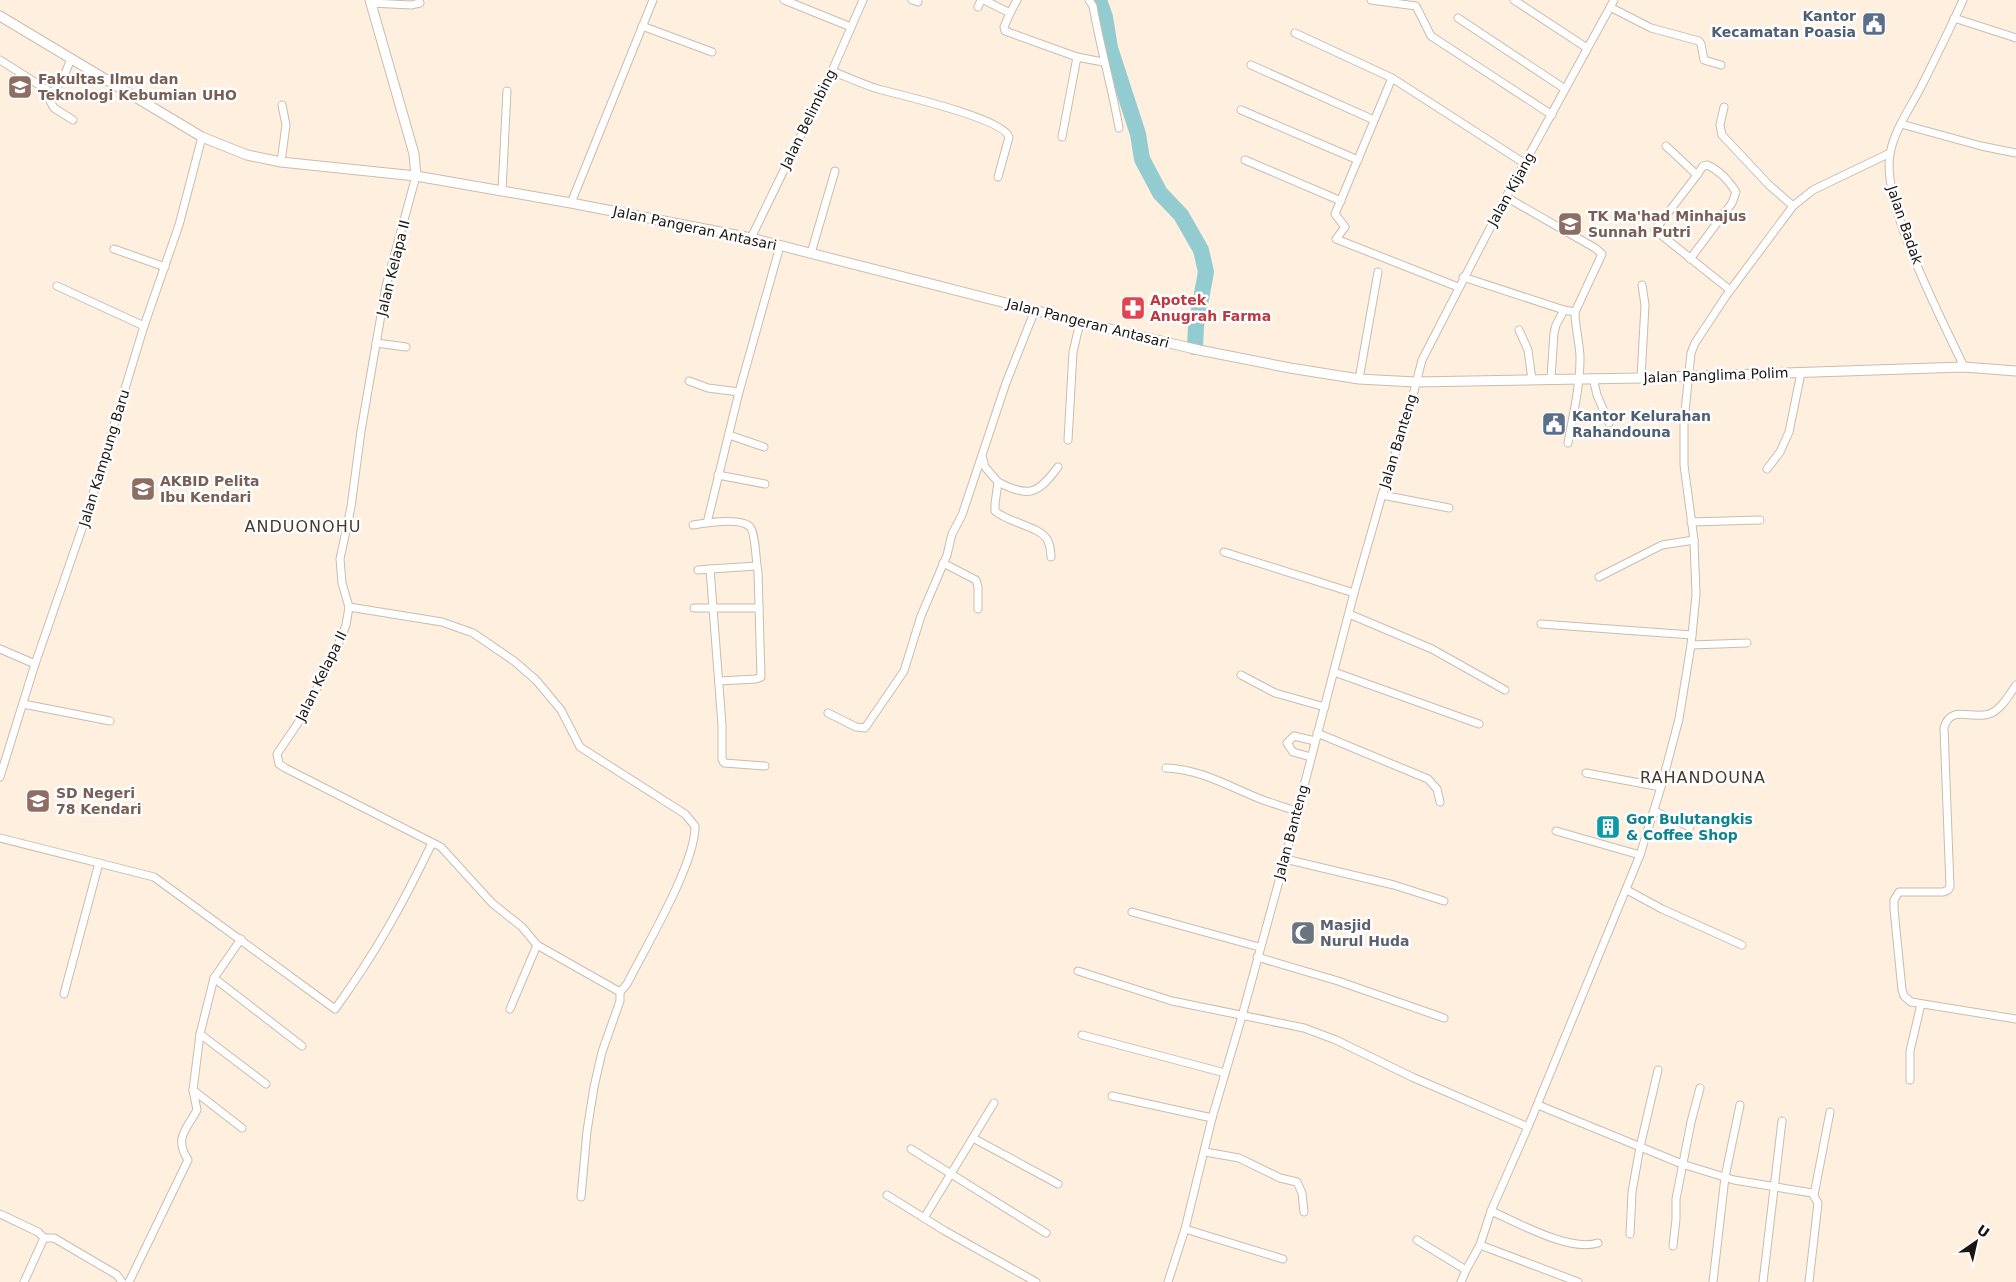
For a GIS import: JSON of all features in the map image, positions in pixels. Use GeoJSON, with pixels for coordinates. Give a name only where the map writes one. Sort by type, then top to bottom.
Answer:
{"type":"FeatureCollection","features":[{"type":"Feature","properties":{"kind":"street"},"geometry":{"type":"LineString","coordinates":[[571,203],[653,0]]}},
{"type":"Feature","properties":{"kind":"street"},"geometry":{"type":"LineString","coordinates":[[784,0],[851,27]]}},
{"type":"Feature","properties":{"kind":"street","name":"Jalan Belimbing"},"geometry":{"type":"LineString","coordinates":[[751,238],[832,71],[863,0]]}},
{"type":"Feature","properties":{"kind":"street"},"geometry":{"type":"LineString","coordinates":[[984,0],[1010,13]]}},
{"type":"Feature","properties":{"kind":"street"},"geometry":{"type":"LineString","coordinates":[[1016,0],[1004,27],[1006,31],[1077,57],[1103,62]]}},
{"type":"Feature","properties":{"kind":"street"},"geometry":{"type":"LineString","coordinates":[[1089,0],[1093,6],[1103,62],[1113,92],[1119,128]]}},
{"type":"Feature","properties":{"kind":"street"},"geometry":{"type":"LineString","coordinates":[[1371,0],[1416,6],[1431,36],[1552,115]]}},
{"type":"Feature","properties":{"kind":"street"},"geometry":{"type":"LineString","coordinates":[[1514,0],[1587,48]]}},
{"type":"Feature","properties":{"kind":"street","name":"Jalan Badak"},"geometry":{"type":"LineString","coordinates":[[1963,0],[1901,124],[1890,153],[1888,168],[1891,190],[1905,234],[1964,367]]}},
{"type":"Feature","properties":{"kind":"street"},"geometry":{"type":"LineString","coordinates":[[416,176],[414,154],[370,2],[411,5],[420,3]]}},
{"type":"Feature","properties":{"kind":"street"},"geometry":{"type":"LineString","coordinates":[[1612,4],[1651,28],[1698,41],[1701,44],[1704,60],[1721,65]]}},
{"type":"Feature","properties":{"kind":"street","name":"Jalan Kijang"},"geometry":{"type":"LineString","coordinates":[[1415,382],[1422,360],[1458,287],[1612,4]]}},
{"type":"Feature","properties":{"kind":"street","name":"Jalan Pangeran Antasari"},"geometry":{"type":"LineString","coordinates":[[0,18],[202,137],[235,152],[281,162],[416,176],[571,203],[751,238],[1080,322],[1198,350],[1359,379],[1415,382]]}},
{"type":"Feature","properties":{"kind":"street"},"geometry":{"type":"LineString","coordinates":[[1458,18],[1565,89]]}},
{"type":"Feature","properties":{"kind":"street"},"geometry":{"type":"LineString","coordinates":[[1954,18],[2016,38]]}},
{"type":"Feature","properties":{"kind":"street"},"geometry":{"type":"LineString","coordinates":[[642,26],[712,52]]}},
{"type":"Feature","properties":{"kind":"street"},"geometry":{"type":"LineString","coordinates":[[1295,33],[1392,78],[1524,164]]}},
{"type":"Feature","properties":{"kind":"street"},"geometry":{"type":"LineString","coordinates":[[1062,137],[1077,57]]}},
{"type":"Feature","properties":{"kind":"street"},"geometry":{"type":"LineString","coordinates":[[71,59],[63,78],[52,93],[50,101],[52,106],[73,120]]}},
{"type":"Feature","properties":{"kind":"street"},"geometry":{"type":"LineString","coordinates":[[0,60],[52,93]]}},
{"type":"Feature","properties":{"kind":"street"},"geometry":{"type":"LineString","coordinates":[[1251,65],[1374,120]]}},
{"type":"Feature","properties":{"kind":"street"},"geometry":{"type":"LineString","coordinates":[[832,71],[876,88],[965,113],[1002,128],[1009,137],[998,177]]}},
{"type":"Feature","properties":{"kind":"street"},"geometry":{"type":"LineString","coordinates":[[1392,78],[1335,214],[1345,227],[1336,239],[1458,287]]}},
{"type":"Feature","properties":{"kind":"street"},"geometry":{"type":"LineString","coordinates":[[502,191],[507,92]]}},
{"type":"Feature","properties":{"kind":"street"},"geometry":{"type":"LineString","coordinates":[[281,162],[286,125],[282,105]]}},
{"type":"Feature","properties":{"kind":"street"},"geometry":{"type":"LineString","coordinates":[[1724,107],[1720,125],[1722,135],[1769,185],[1793,206]]}},
{"type":"Feature","properties":{"kind":"street"},"geometry":{"type":"LineString","coordinates":[[1241,110],[1358,160]]}},
{"type":"Feature","properties":{"kind":"street"},"geometry":{"type":"LineString","coordinates":[[1901,124],[1981,146],[2016,153]]}},
{"type":"Feature","properties":{"kind":"street","name":"Jalan Kampung Baru"},"geometry":{"type":"LineString","coordinates":[[0,776],[35,664],[86,517],[144,326],[179,225],[202,137]]}},
{"type":"Feature","properties":{"kind":"street"},"geometry":{"type":"LineString","coordinates":[[1666,146],[1696,175]]}},
{"type":"Feature","properties":{"kind":"street"},"geometry":{"type":"LineString","coordinates":[[1461,1282],[1480,1245],[1491,1211],[1538,1105],[1627,890],[1662,787],[1679,719],[1691,645],[1696,595],[1694,540],[1690,522],[1684,465],[1684,421],[1691,353],[1695,343],[1730,290],[1793,206],[1813,190],[1890,153]]}},
{"type":"Feature","properties":{"kind":"street"},"geometry":{"type":"LineString","coordinates":[[1245,160],[1341,201]]}},
{"type":"Feature","properties":{"kind":"street"},"geometry":{"type":"LineString","coordinates":[[1690,259],[1732,203],[1736,192],[1730,183],[1712,166],[1707,164],[1703,166],[1655,230],[1690,259],[1730,290]]}},
{"type":"Feature","properties":{"kind":"street"},"geometry":{"type":"LineString","coordinates":[[811,253],[835,171]]}},
{"type":"Feature","properties":{"kind":"street","name":"Jalan Kelapa II"},"geometry":{"type":"LineString","coordinates":[[416,176],[386,286],[360,431],[351,507],[340,559],[342,583],[349,607],[346,625],[334,655],[302,717],[279,750],[277,759],[279,764],[285,768],[432,842],[446,852],[486,896],[506,916],[522,927],[537,945],[620,992]]}},
{"type":"Feature","properties":{"kind":"street"},"geometry":{"type":"LineString","coordinates":[[1506,198],[1600,252],[1601,257],[1575,312],[1580,355],[1580,378],[1568,443]]}},
{"type":"Feature","properties":{"kind":"street"},"geometry":{"type":"LineString","coordinates":[[707,522],[739,392],[780,246]]}},
{"type":"Feature","properties":{"kind":"street"},"geometry":{"type":"LineString","coordinates":[[114,249],[165,267]]}},
{"type":"Feature","properties":{"kind":"street"},"geometry":{"type":"LineString","coordinates":[[1359,379],[1378,272]]}},
{"type":"Feature","properties":{"kind":"street"},"geometry":{"type":"LineString","coordinates":[[1464,277],[1575,312]]}},
{"type":"Feature","properties":{"kind":"street"},"geometry":{"type":"LineString","coordinates":[[1641,378],[1645,305],[1642,285]]}},
{"type":"Feature","properties":{"kind":"street"},"geometry":{"type":"LineString","coordinates":[[57,286],[144,326]]}},
{"type":"Feature","properties":{"kind":"street"},"geometry":{"type":"LineString","coordinates":[[828,713],[856,727],[863,728],[867,726],[904,671],[921,616],[947,556],[952,534],[962,514],[1006,383],[1034,310]]}},
{"type":"Feature","properties":{"kind":"street"},"geometry":{"type":"LineString","coordinates":[[1551,378],[1554,333],[1564,310]]}},
{"type":"Feature","properties":{"kind":"street"},"geometry":{"type":"LineString","coordinates":[[1068,440],[1073,352],[1080,322]]}},
{"type":"Feature","properties":{"kind":"street"},"geometry":{"type":"LineString","coordinates":[[1519,330],[1528,350],[1532,380]]}},
{"type":"Feature","properties":{"kind":"street"},"geometry":{"type":"LineString","coordinates":[[376,344],[406,348]]}},
{"type":"Feature","properties":{"kind":"street","name":"Jalan Panglima Polim"},"geometry":{"type":"LineString","coordinates":[[1415,382],[1551,378],[1641,378],[1964,367],[2016,371]]}},
{"type":"Feature","properties":{"kind":"street"},"geometry":{"type":"LineString","coordinates":[[1766,469],[1780,452],[1789,432],[1801,373]]}},
{"type":"Feature","properties":{"kind":"street"},"geometry":{"type":"LineString","coordinates":[[1593,378],[1597,395],[1609,423]]}},
{"type":"Feature","properties":{"kind":"street"},"geometry":{"type":"LineString","coordinates":[[689,381],[708,388],[739,392]]}},
{"type":"Feature","properties":{"kind":"street","name":"Jalan Banteng"},"geometry":{"type":"LineString","coordinates":[[1171,1281],[1205,1152],[1212,1118],[1285,858],[1354,592],[1410,407],[1415,382]]}},
{"type":"Feature","properties":{"kind":"street"},"geometry":{"type":"LineString","coordinates":[[729,435],[764,448]]}},
{"type":"Feature","properties":{"kind":"street"},"geometry":{"type":"LineString","coordinates":[[982,456],[985,467],[998,482],[1012,489],[1035,490],[1045,484],[1058,466]]}},
{"type":"Feature","properties":{"kind":"street"},"geometry":{"type":"LineString","coordinates":[[718,475],[764,484]]}},
{"type":"Feature","properties":{"kind":"street"},"geometry":{"type":"LineString","coordinates":[[998,482],[996,511],[1004,517],[1037,531],[1044,536],[1049,543],[1052,557]]}},
{"type":"Feature","properties":{"kind":"street"},"geometry":{"type":"LineString","coordinates":[[1382,495],[1449,508]]}},
{"type":"Feature","properties":{"kind":"street"},"geometry":{"type":"LineString","coordinates":[[1690,522],[1760,520]]}},
{"type":"Feature","properties":{"kind":"street"},"geometry":{"type":"LineString","coordinates":[[693,525],[707,522],[739,522],[750,527],[757,566],[761,677],[756,679],[719,681]]}},
{"type":"Feature","properties":{"kind":"street"},"geometry":{"type":"LineString","coordinates":[[1599,577],[1662,545],[1694,540]]}},
{"type":"Feature","properties":{"kind":"street"},"geometry":{"type":"LineString","coordinates":[[1224,552],[1354,592]]}},
{"type":"Feature","properties":{"kind":"street"},"geometry":{"type":"LineString","coordinates":[[943,563],[976,580],[978,587],[978,609]]}},
{"type":"Feature","properties":{"kind":"street"},"geometry":{"type":"LineString","coordinates":[[698,570],[757,566]]}},
{"type":"Feature","properties":{"kind":"street"},"geometry":{"type":"LineString","coordinates":[[710,569],[723,762],[765,766]]}},
{"type":"Feature","properties":{"kind":"street"},"geometry":{"type":"LineString","coordinates":[[349,607],[442,622],[462,628],[479,637],[514,661],[536,680],[561,710],[580,747],[685,814],[693,822],[695,830],[684,867],[627,984],[620,992],[620,1001],[602,1052],[586,1131],[581,1198]]}},
{"type":"Feature","properties":{"kind":"street"},"geometry":{"type":"LineString","coordinates":[[694,608],[760,608]]}},
{"type":"Feature","properties":{"kind":"street"},"geometry":{"type":"LineString","coordinates":[[1349,614],[1432,649],[1505,690]]}},
{"type":"Feature","properties":{"kind":"street"},"geometry":{"type":"LineString","coordinates":[[1541,624],[1692,636]]}},
{"type":"Feature","properties":{"kind":"street"},"geometry":{"type":"LineString","coordinates":[[1691,645],[1747,643]]}},
{"type":"Feature","properties":{"kind":"street"},"geometry":{"type":"LineString","coordinates":[[0,649],[35,664]]}},
{"type":"Feature","properties":{"kind":"street"},"geometry":{"type":"LineString","coordinates":[[1334,672],[1479,724]]}},
{"type":"Feature","properties":{"kind":"street"},"geometry":{"type":"LineString","coordinates":[[1241,675],[1275,693],[1325,707]]}},
{"type":"Feature","properties":{"kind":"street"},"geometry":{"type":"LineString","coordinates":[[2016,685],[1996,709],[1988,714],[1956,715],[1948,718],[1944,728],[1950,887],[1943,892],[1900,892],[1894,900],[1904,996],[1911,1002],[2016,1019]]}},
{"type":"Feature","properties":{"kind":"street"},"geometry":{"type":"LineString","coordinates":[[23,704],[110,721]]}},
{"type":"Feature","properties":{"kind":"street"},"geometry":{"type":"LineString","coordinates":[[1311,757],[1293,752],[1287,743],[1294,736],[1316,737],[1428,779],[1437,789],[1440,802]]}},
{"type":"Feature","properties":{"kind":"street"},"geometry":{"type":"LineString","coordinates":[[1166,768],[1183,769],[1214,777],[1262,800],[1296,811]]}},
{"type":"Feature","properties":{"kind":"street"},"geometry":{"type":"LineString","coordinates":[[1586,773],[1662,787]]}},
{"type":"Feature","properties":{"kind":"street"},"geometry":{"type":"LineString","coordinates":[[1654,811],[1690,827]]}},
{"type":"Feature","properties":{"kind":"street"},"geometry":{"type":"LineString","coordinates":[[1556,831],[1640,855]]}},
{"type":"Feature","properties":{"kind":"street"},"geometry":{"type":"LineString","coordinates":[[0,838],[154,877],[335,1009],[379,946],[407,895],[432,842]]}},
{"type":"Feature","properties":{"kind":"street"},"geometry":{"type":"LineString","coordinates":[[1285,858],[1394,885],[1444,901]]}},
{"type":"Feature","properties":{"kind":"street"},"geometry":{"type":"LineString","coordinates":[[64,994],[99,864]]}},
{"type":"Feature","properties":{"kind":"street"},"geometry":{"type":"LineString","coordinates":[[1627,890],[1662,909],[1742,945]]}},
{"type":"Feature","properties":{"kind":"street"},"geometry":{"type":"LineString","coordinates":[[1132,912],[1259,947]]}},
{"type":"Feature","properties":{"kind":"street"},"geometry":{"type":"LineString","coordinates":[[130,1282],[160,1223],[188,1160],[182,1150],[183,1133],[196,1110],[193,1090],[200,1034],[214,978],[241,940]]}},
{"type":"Feature","properties":{"kind":"street"},"geometry":{"type":"LineString","coordinates":[[510,1009],[537,945]]}},
{"type":"Feature","properties":{"kind":"street"},"geometry":{"type":"LineString","coordinates":[[1257,957],[1338,981],[1444,1018]]}},
{"type":"Feature","properties":{"kind":"street"},"geometry":{"type":"LineString","coordinates":[[1078,971],[1172,1001],[1296,1026],[1336,1040],[1412,1077],[1528,1127]]}},
{"type":"Feature","properties":{"kind":"street"},"geometry":{"type":"LineString","coordinates":[[214,978],[302,1046]]}},
{"type":"Feature","properties":{"kind":"street"},"geometry":{"type":"LineString","coordinates":[[1910,1080],[1910,1051],[1921,1004]]}},
{"type":"Feature","properties":{"kind":"street"},"geometry":{"type":"LineString","coordinates":[[200,1034],[266,1084]]}},
{"type":"Feature","properties":{"kind":"street"},"geometry":{"type":"LineString","coordinates":[[1082,1035],[1225,1073]]}},
{"type":"Feature","properties":{"kind":"street"},"geometry":{"type":"LineString","coordinates":[[1630,1234],[1632,1192],[1640,1147],[1658,1070]]}},
{"type":"Feature","properties":{"kind":"street"},"geometry":{"type":"LineString","coordinates":[[1673,1246],[1676,1199],[1690,1122],[1700,1088]]}},
{"type":"Feature","properties":{"kind":"street"},"geometry":{"type":"LineString","coordinates":[[193,1090],[242,1128]]}},
{"type":"Feature","properties":{"kind":"street"},"geometry":{"type":"LineString","coordinates":[[1112,1096],[1212,1118]]}},
{"type":"Feature","properties":{"kind":"street"},"geometry":{"type":"LineString","coordinates":[[924,1218],[994,1103]]}},
{"type":"Feature","properties":{"kind":"street"},"geometry":{"type":"LineString","coordinates":[[1538,1105],[1682,1164],[1724,1177],[1809,1191],[1814,1195],[1818,1203],[1809,1282],[1813,1282]]}},
{"type":"Feature","properties":{"kind":"street"},"geometry":{"type":"LineString","coordinates":[[1713,1282],[1724,1177],[1740,1105]]}},
{"type":"Feature","properties":{"kind":"street"},"geometry":{"type":"LineString","coordinates":[[1814,1195],[1830,1112]]}},
{"type":"Feature","properties":{"kind":"street"},"geometry":{"type":"LineString","coordinates":[[1763,1282],[1782,1121]]}},
{"type":"Feature","properties":{"kind":"street"},"geometry":{"type":"LineString","coordinates":[[973,1138],[1058,1184]]}},
{"type":"Feature","properties":{"kind":"street"},"geometry":{"type":"LineString","coordinates":[[911,1149],[1046,1233]]}},
{"type":"Feature","properties":{"kind":"street"},"geometry":{"type":"LineString","coordinates":[[1205,1152],[1239,1158],[1280,1178],[1297,1182],[1302,1193],[1304,1212]]}},
{"type":"Feature","properties":{"kind":"street"},"geometry":{"type":"LineString","coordinates":[[887,1196],[1036,1282]]}},
{"type":"Feature","properties":{"kind":"street"},"geometry":{"type":"LineString","coordinates":[[1491,1211],[1566,1242],[1583,1245],[1598,1243]]}},
{"type":"Feature","properties":{"kind":"street"},"geometry":{"type":"LineString","coordinates":[[0,1214],[38,1232],[44,1238],[54,1238],[117,1275],[122,1282]]}},
{"type":"Feature","properties":{"kind":"street"},"geometry":{"type":"LineString","coordinates":[[1185,1229],[1283,1259]]}},
{"type":"Feature","properties":{"kind":"street"},"geometry":{"type":"LineString","coordinates":[[24,1282],[44,1238]]}},
{"type":"Feature","properties":{"kind":"street"},"geometry":{"type":"LineString","coordinates":[[1417,1240],[1466,1270]]}},
{"type":"Feature","properties":{"kind":"street"},"geometry":{"type":"LineString","coordinates":[[1480,1245],[1578,1282]]}},
{"type":"Feature","properties":{"kind":"waterway"},"geometry":{"type":"LineString","coordinates":[[1099,0],[1105,17],[1110,48],[1138,134],[1142,159],[1160,193],[1181,215],[1201,250],[1206,272],[1196,326],[1195,347]]}},
{"type":"Feature","properties":{"kind":"place","name":"Kantor Kecamatan Poasia"},"geometry":{"type":"Point","coordinates":[1874,24]}},
{"type":"Feature","properties":{"kind":"place","name":"Fakultas Ilmu dan Teknologi Kebumian UHO"},"geometry":{"type":"Point","coordinates":[20,87]}},
{"type":"Feature","properties":{"kind":"place","name":"TK Ma'had Minhajus Sunnah Putri"},"geometry":{"type":"Point","coordinates":[1570,224]}},
{"type":"Feature","properties":{"kind":"place","name":"Apotek Anugrah Farma"},"geometry":{"type":"Point","coordinates":[1133,308]}},
{"type":"Feature","properties":{"kind":"place","name":"Kantor Kelurahan Rahandouna"},"geometry":{"type":"Point","coordinates":[1554,424]}},
{"type":"Feature","properties":{"kind":"place","name":"AKBID Pelita Ibu Kendari"},"geometry":{"type":"Point","coordinates":[143,489]}},
{"type":"Feature","properties":{"kind":"place","name":"SD Negeri 78 Kendari"},"geometry":{"type":"Point","coordinates":[38,801]}},
{"type":"Feature","properties":{"kind":"place","name":"Gor Bulutangkis & Coffee Shop"},"geometry":{"type":"Point","coordinates":[1608,827]}},
{"type":"Feature","properties":{"kind":"place","name":"Masjid Nurul Huda"},"geometry":{"type":"Point","coordinates":[1303,933]}},
{"type":"Feature","properties":{"kind":"district","name":"ANDUONOHU"},"geometry":{"type":"Point","coordinates":[303,526]}},
{"type":"Feature","properties":{"kind":"district","name":"RAHANDOUNA"},"geometry":{"type":"Point","coordinates":[1703,777]}}]}
